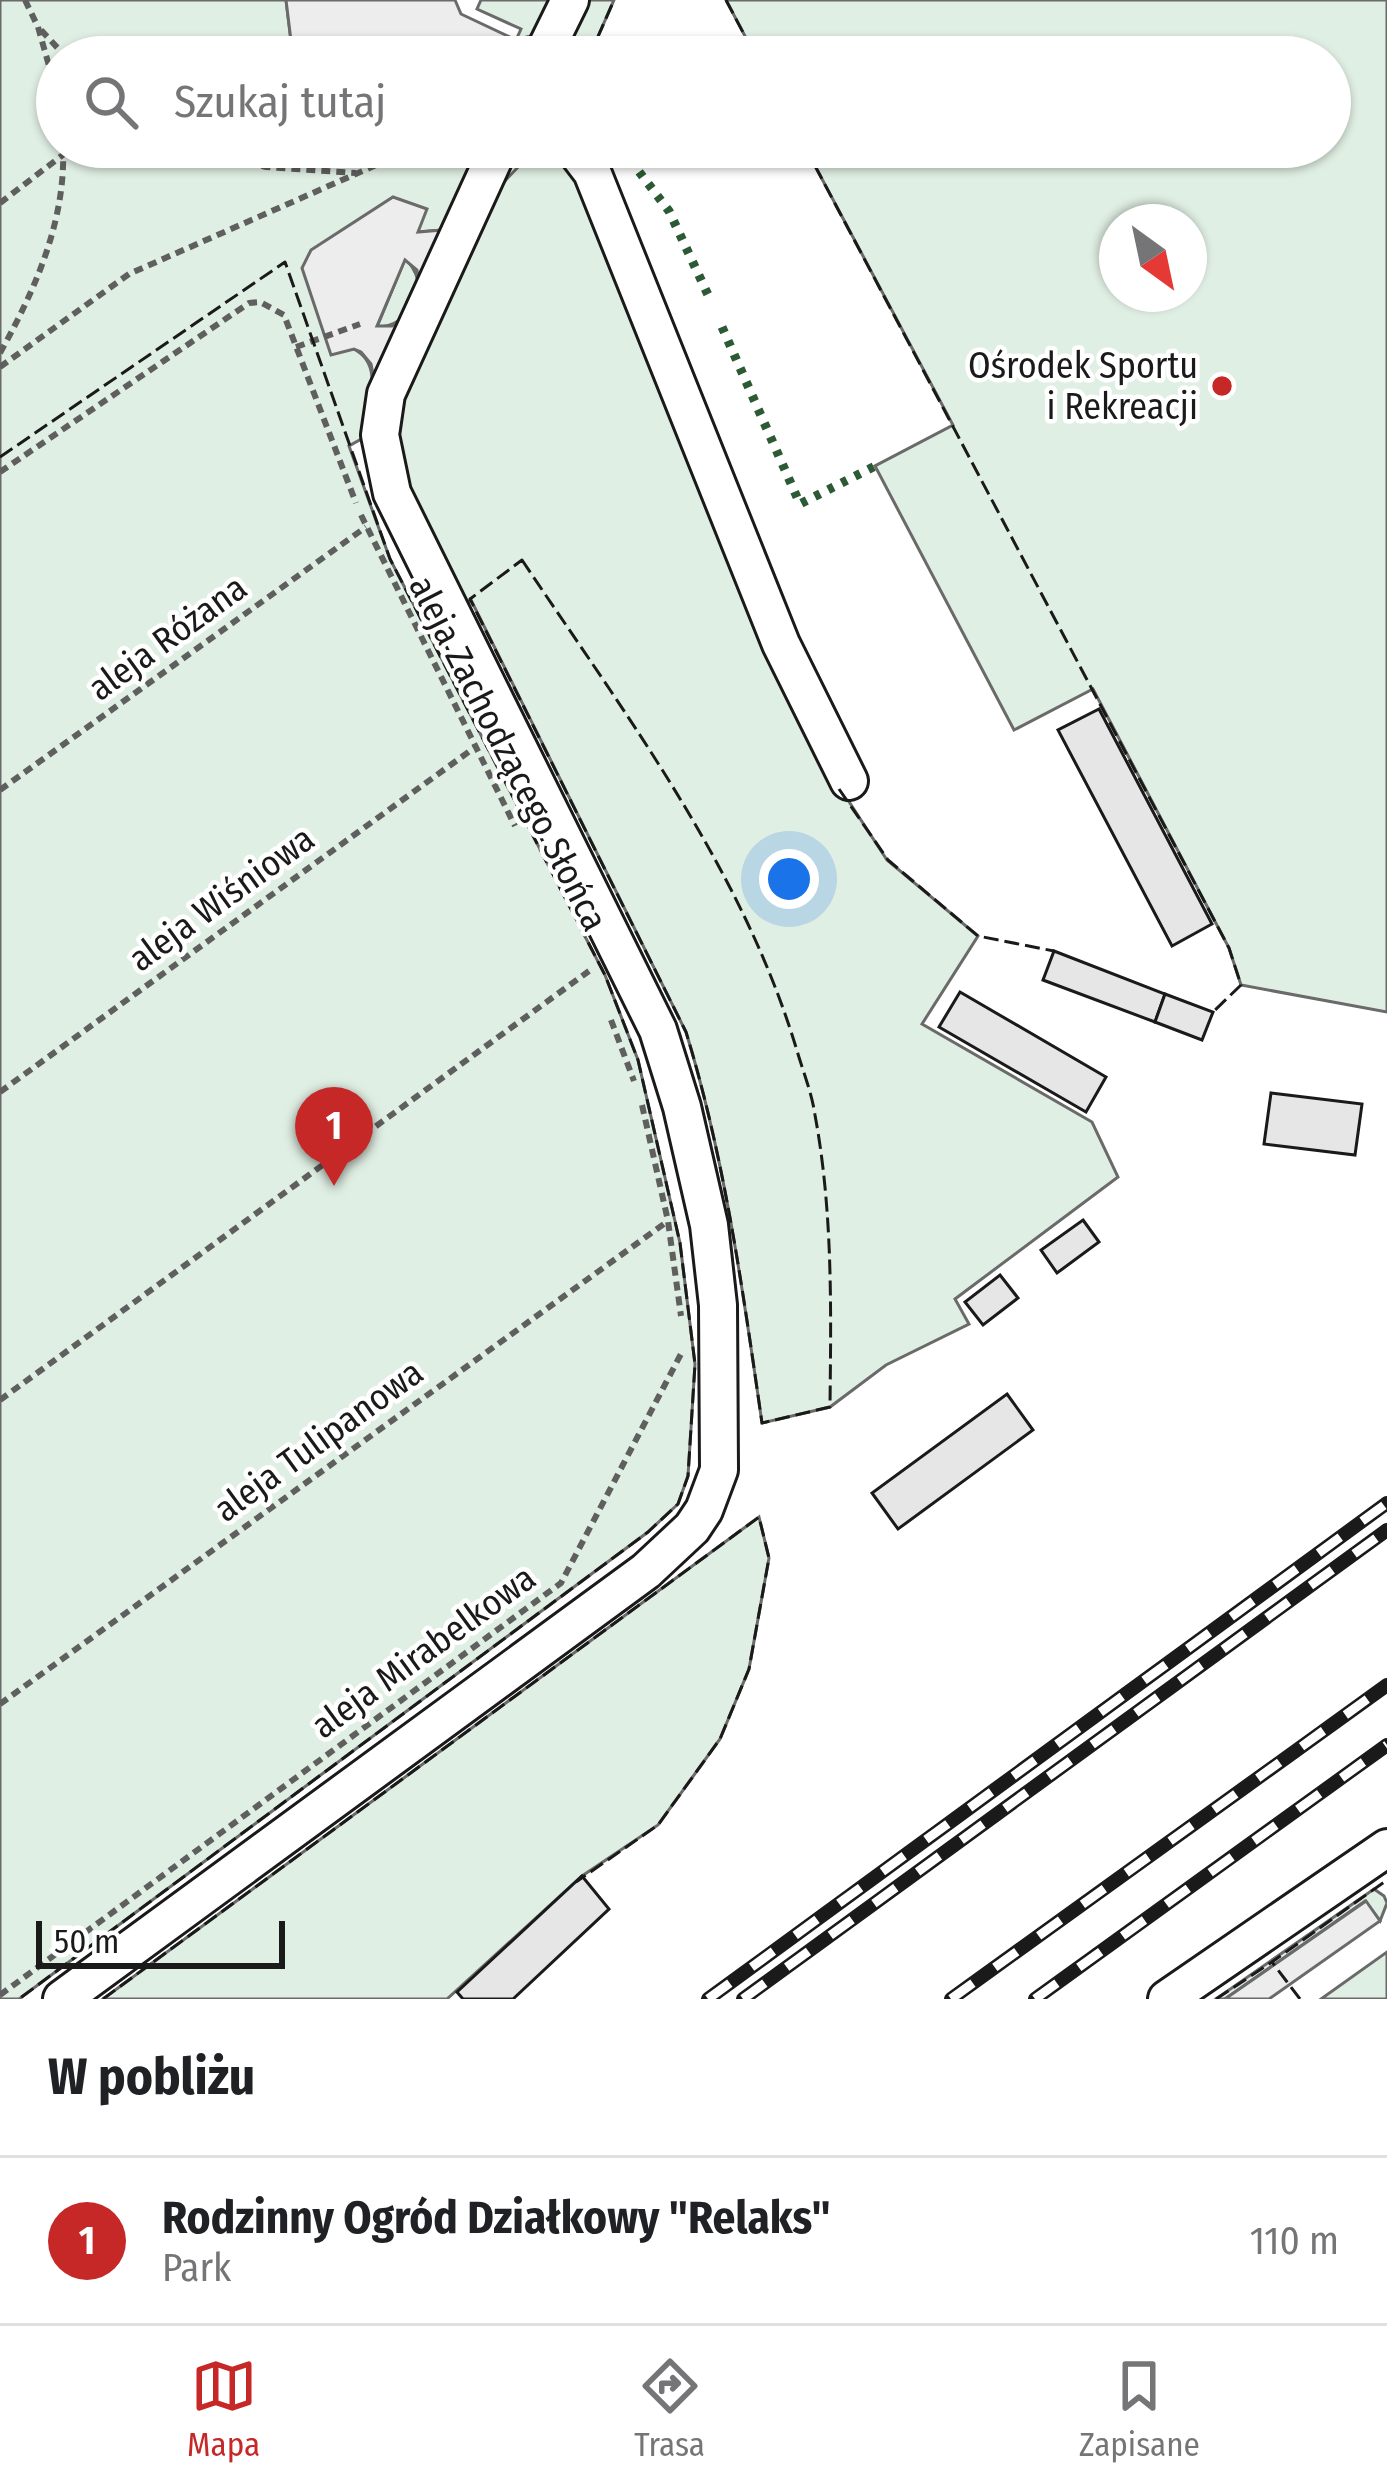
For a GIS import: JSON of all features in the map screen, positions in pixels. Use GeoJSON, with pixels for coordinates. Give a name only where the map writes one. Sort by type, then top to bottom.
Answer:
{"type":"FeatureCollection","features":[{"type":"Feature","properties":{"kind":"lane"},"geometry":{"type":"LineString","coordinates":[[552,36],[570,0]]}},
{"type":"Feature","properties":{"kind":"lane"},"geometry":{"type":"LineString","coordinates":[[62,1999],[663,1557],[704,1510],[719,1470],[722,1427],[715,1265],[666,1048],[385,474],[380,435],[386,394],[489,168]]}},
{"type":"Feature","properties":{"kind":"lane"},"geometry":{"type":"LineString","coordinates":[[589,168],[781,644],[849,781]]}},
{"type":"Feature","properties":{"kind":"lane"},"geometry":{"type":"LineString","coordinates":[[1167,1999],[1387,1848]]}},
{"type":"Feature","properties":{"kind":"path"},"geometry":{"type":"LineString","coordinates":[[26,0],[41,36]]}},
{"type":"Feature","properties":{"kind":"path"},"geometry":{"type":"LineString","coordinates":[[38,27],[46,36]]}},
{"type":"Feature","properties":{"kind":"path"},"geometry":{"type":"LineString","coordinates":[[0,203],[42,168]]}},
{"type":"Feature","properties":{"kind":"path"},"geometry":{"type":"LineString","coordinates":[[0,353],[38,280],[55,220],[62,168]]}},
{"type":"Feature","properties":{"kind":"path"},"geometry":{"type":"LineString","coordinates":[[285,168],[362,172]]}},
{"type":"Feature","properties":{"kind":"path"},"geometry":{"type":"LineString","coordinates":[[0,368],[129,274],[371,168]]}},
{"type":"Feature","properties":{"kind":"path","name":"aleja Zachodzącego Słońca"},"geometry":{"type":"LineString","coordinates":[[0,472],[248,303],[260,302],[284,315],[366,527],[516,829]]}},
{"type":"Feature","properties":{"kind":"path"},"geometry":{"type":"LineString","coordinates":[[296,347],[360,324]]}},
{"type":"Feature","properties":{"kind":"path","name":"aleja Różana"},"geometry":{"type":"LineString","coordinates":[[0,790],[366,527]]}},
{"type":"Feature","properties":{"kind":"path","name":"aleja Wiśniowa"},"geometry":{"type":"LineString","coordinates":[[0,1092],[474,748]]}},
{"type":"Feature","properties":{"kind":"path"},"geometry":{"type":"LineString","coordinates":[[0,1400],[589,971]]}},
{"type":"Feature","properties":{"kind":"path"},"geometry":{"type":"LineString","coordinates":[[609,1014],[639,1094],[668,1221],[682,1325]]}},
{"type":"Feature","properties":{"kind":"path","name":"aleja Tulipanowa"},"geometry":{"type":"LineString","coordinates":[[0,1704],[668,1221]]}},
{"type":"Feature","properties":{"kind":"path","name":"aleja Mirabelkowa"},"geometry":{"type":"LineString","coordinates":[[0,1995],[561,1583],[685,1346]]}},
{"type":"Feature","properties":{"kind":"green space"},"geometry":{"type":"Polygon","coordinates":[[[0,0],[286,0],[290,36],[36,36],[36,168],[471,168],[443,230],[417,232],[347,350],[364,357],[372,377],[363,438],[349,446],[390,559],[605,975],[638,1060],[680,1243],[695,1364],[688,1476],[678,1504],[648,1532],[19,1999],[0,1999],[0,0]]]}},
{"type":"Feature","properties":{"kind":"green space"},"geometry":{"type":"Polygon","coordinates":[[[481,0],[552,0],[531,36],[518,36],[521,29],[477,9],[481,0]]]}},
{"type":"Feature","properties":{"kind":"green space"},"geometry":{"type":"Polygon","coordinates":[[[589,0],[614,0],[598,36],[572,36],[589,0]]]}},
{"type":"Feature","properties":{"kind":"green space"},"geometry":{"type":"Polygon","coordinates":[[[726,0],[1387,0],[1387,1012],[1241,985],[1229,948],[1093,689],[1014,730],[875,466],[953,425],[816,168],[1351,168],[1351,36],[745,36],[726,0]]]}},
{"type":"Feature","properties":{"kind":"green space"},"geometry":{"type":"Polygon","coordinates":[[[517,168],[572,168],[585,179],[803,731],[887,860],[978,936],[922,1024],[1092,1122],[1118,1177],[955,1299],[969,1324],[886,1365],[830,1407],[762,1423],[722,1177],[686,1032],[471,600],[463,605],[405,477],[397,432],[409,381],[501,185],[517,168]]]}},
{"type":"Feature","properties":{"kind":"green space"},"geometry":{"type":"Polygon","coordinates":[[[405,259],[417,280],[415,302],[400,320],[377,327],[405,259]]]}},
{"type":"Feature","properties":{"kind":"green space"},"geometry":{"type":"Polygon","coordinates":[[[759,1517],[769,1558],[749,1669],[720,1739],[658,1825],[582,1876],[447,1999],[103,1999],[759,1517]]]}},
{"type":"Feature","properties":{"kind":"green space"},"geometry":{"type":"Polygon","coordinates":[[[1374,1889],[1387,1903],[1380,1921],[1365,1901],[1225,1999],[1216,1999],[1374,1889]]]}},
{"type":"Feature","properties":{"kind":"green space"},"geometry":{"type":"Polygon","coordinates":[[[1387,1952],[1387,1999],[1321,1999],[1387,1952]]]}},
{"type":"Feature","properties":{"kind":"shaded area"},"geometry":{"type":"Polygon","coordinates":[[[286,0],[455,0],[461,14],[508,36],[290,36],[286,0]]]}},
{"type":"Feature","properties":{"kind":"shaded area"},"geometry":{"type":"Polygon","coordinates":[[[393,197],[427,209],[418,232],[443,230],[420,289],[417,270],[405,260],[377,326],[392,326],[405,317],[375,384],[371,364],[361,352],[354,349],[331,355],[302,268],[311,250],[393,197]]]}},
{"type":"Feature","properties":{"kind":"shaded area"},"geometry":{"type":"Polygon","coordinates":[[[1366,1901],[1380,1921],[1269,1999],[1225,1999],[1366,1901]]]}},
{"type":"Feature","properties":{"kind":"building"},"geometry":{"type":"Polygon","coordinates":[[[1099,709],[1212,924],[1172,946],[1058,730],[1099,709]]]}},
{"type":"Feature","properties":{"kind":"building"},"geometry":{"type":"Polygon","coordinates":[[[1054,951],[1165,994],[1155,1022],[1043,980],[1054,951]]]}},
{"type":"Feature","properties":{"kind":"building"},"geometry":{"type":"Polygon","coordinates":[[[960,992],[1106,1077],[1086,1112],[939,1027],[960,992]]]}},
{"type":"Feature","properties":{"kind":"building"},"geometry":{"type":"Polygon","coordinates":[[[1165,994],[1213,1012],[1202,1040],[1155,1022],[1165,994]]]}},
{"type":"Feature","properties":{"kind":"building"},"geometry":{"type":"Polygon","coordinates":[[[1271,1093],[1362,1104],[1355,1155],[1264,1144],[1271,1093]]]}},
{"type":"Feature","properties":{"kind":"building"},"geometry":{"type":"Polygon","coordinates":[[[1083,1220],[1099,1242],[1057,1273],[1041,1250],[1083,1220]]]}},
{"type":"Feature","properties":{"kind":"building"},"geometry":{"type":"Polygon","coordinates":[[[1000,1275],[1018,1298],[983,1325],[965,1302],[1000,1275]]]}},
{"type":"Feature","properties":{"kind":"building"},"geometry":{"type":"Polygon","coordinates":[[[1007,1394],[1033,1430],[898,1529],[872,1493],[1007,1394]]]}},
{"type":"Feature","properties":{"kind":"building"},"geometry":{"type":"Polygon","coordinates":[[[582,1876],[609,1909],[513,1999],[463,1999],[457,1992],[582,1876]]]}},
{"type":"Feature","properties":{"kind":"railway"},"geometry":{"type":"LineString","coordinates":[[708,1999],[1387,1503]]}},
{"type":"Feature","properties":{"kind":"railway"},"geometry":{"type":"LineString","coordinates":[[743,1999],[1387,1530]]}},
{"type":"Feature","properties":{"kind":"railway"},"geometry":{"type":"LineString","coordinates":[[951,1999],[1387,1685]]}},
{"type":"Feature","properties":{"kind":"railway"},"geometry":{"type":"LineString","coordinates":[[1035,1999],[1387,1745]]}},
{"type":"Feature","properties":{"kind":"hedge"},"geometry":{"type":"LineString","coordinates":[[636,168],[669,211],[709,297]]}},
{"type":"Feature","properties":{"kind":"hedge"},"geometry":{"type":"LineString","coordinates":[[722,327],[800,504],[875,466]]}},
{"type":"Feature","properties":{"kind":"fence"},"geometry":{"type":"LineString","coordinates":[[598,36],[614,0]]}},
{"type":"Feature","properties":{"kind":"fence"},"geometry":{"type":"LineString","coordinates":[[726,0],[745,36]]}},
{"type":"Feature","properties":{"kind":"fence"},"geometry":{"type":"LineString","coordinates":[[816,168],[1229,948],[1241,985],[1213,1012]]}},
{"type":"Feature","properties":{"kind":"fence"},"geometry":{"type":"LineString","coordinates":[[0,457],[285,262],[390,559],[605,975],[638,1060],[680,1243],[695,1364],[688,1476],[678,1504],[648,1532],[19,1999]]}},
{"type":"Feature","properties":{"kind":"fence"},"geometry":{"type":"LineString","coordinates":[[522,560],[679,797],[747,922],[775,987],[810,1092],[821,1151],[830,1261],[830,1407],[762,1423],[722,1177],[686,1032],[470,599],[522,560]]}},
{"type":"Feature","properties":{"kind":"fence"},"geometry":{"type":"LineString","coordinates":[[839,789],[888,860],[978,936],[1054,951]]}},
{"type":"Feature","properties":{"kind":"fence"},"geometry":{"type":"LineString","coordinates":[[103,1999],[759,1517],[769,1558],[749,1669],[720,1739],[658,1825],[576,1882]]}},
{"type":"Feature","properties":{"kind":"fence"},"geometry":{"type":"LineString","coordinates":[[1300,1999],[1272,1962],[1387,1880]]}},
{"type":"Feature","properties":{"kind":"fence"},"geometry":{"type":"LineString","coordinates":[[1216,1999],[1272,1962]]}},
{"type":"Feature","properties":{"kind":"place","name":"Ośrodek Sportu i Rekreacji"},"geometry":{"type":"Point","coordinates":[1222,386]}},
{"type":"Feature","properties":{"kind":"place","name":"Rodzinny Ogród Działkowy \"Relaks\""},"geometry":{"type":"Point","coordinates":[334,1186]}}]}
